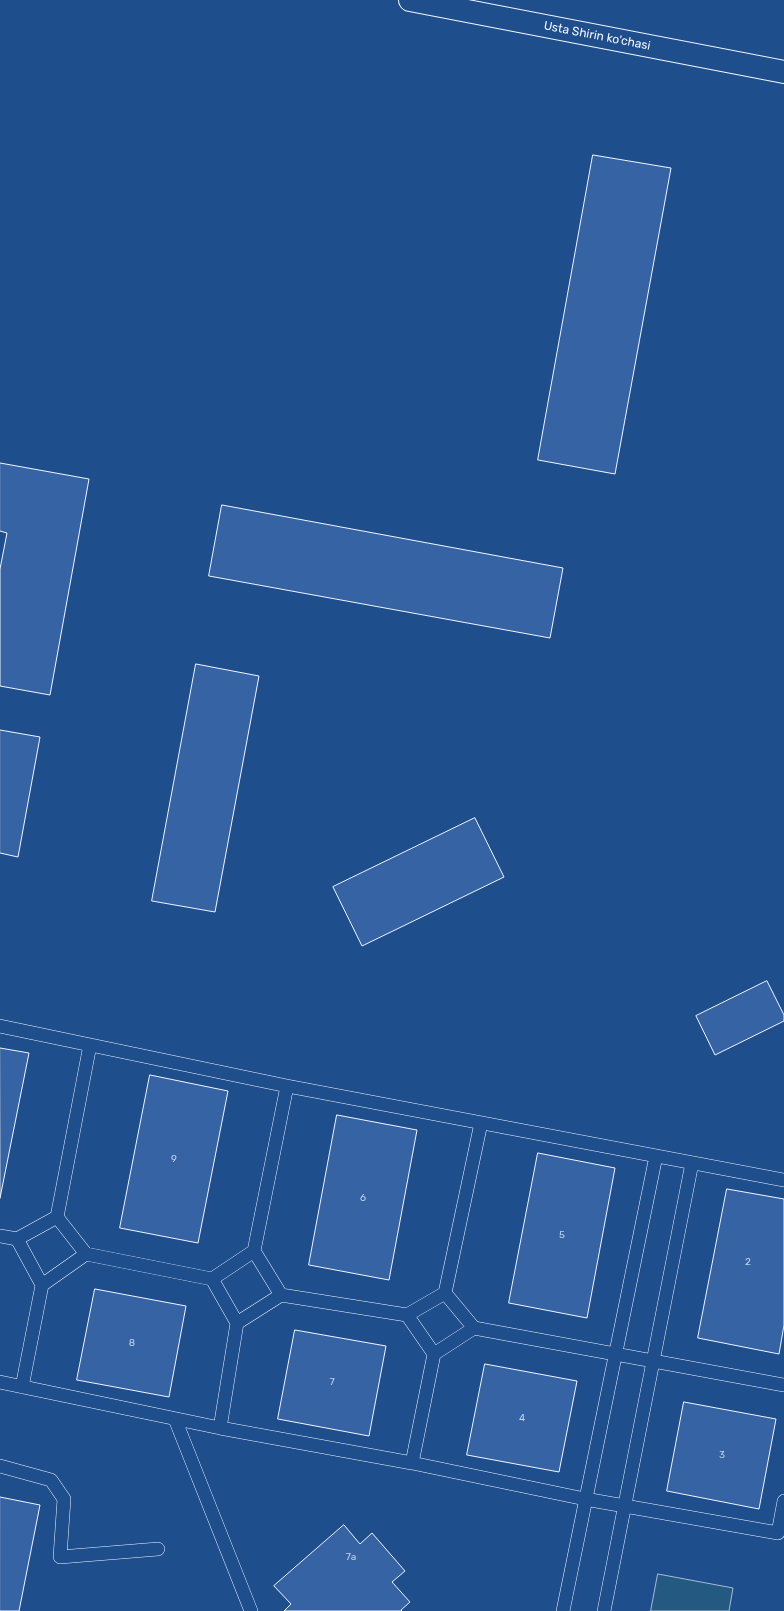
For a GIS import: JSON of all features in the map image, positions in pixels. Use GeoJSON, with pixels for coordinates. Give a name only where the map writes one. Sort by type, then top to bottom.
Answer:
{"type":"FeatureCollection","features":[{"type":"Feature","properties":{"kind":"main road","name":"Usta Shirin ko'chasi"},"geometry":{"type":"LineString","coordinates":[[410,0],[462,5],[784,72]]}},
{"type":"Feature","properties":{"kind":"lane"},"geometry":{"type":"LineString","coordinates":[[0,1026],[287,1086],[784,1180]]}},
{"type":"Feature","properties":{"kind":"lane"},"geometry":{"type":"LineString","coordinates":[[90,1044],[57,1217],[86,1254],[212,1279],[254,1251]]}},
{"type":"Feature","properties":{"kind":"lane"},"geometry":{"type":"LineString","coordinates":[[281,1295],[254,1251],[287,1086]]}},
{"type":"Feature","properties":{"kind":"lane"},"geometry":{"type":"LineString","coordinates":[[237,1323],[281,1295],[407,1315],[445,1293],[481,1123]]}},
{"type":"Feature","properties":{"kind":"lane"},"geometry":{"type":"LineString","coordinates":[[563,1611],[656,1156]]}},
{"type":"Feature","properties":{"kind":"lane"},"geometry":{"type":"LineString","coordinates":[[604,1611],[626,1506],[692,1163]]}},
{"type":"Feature","properties":{"kind":"lane"},"geometry":{"type":"LineString","coordinates":[[0,1236],[16,1240],[57,1217]]}},
{"type":"Feature","properties":{"kind":"lane"},"geometry":{"type":"LineString","coordinates":[[16,1240],[42,1285],[22,1387]]}},
{"type":"Feature","properties":{"kind":"lane"},"geometry":{"type":"LineString","coordinates":[[42,1285],[86,1254]]}},
{"type":"Feature","properties":{"kind":"lane"},"geometry":{"type":"LineString","coordinates":[[212,1279],[237,1323],[220,1428]]}},
{"type":"Feature","properties":{"kind":"lane"},"geometry":{"type":"LineString","coordinates":[[445,1293],[474,1328],[784,1385]]}},
{"type":"Feature","properties":{"kind":"lane"},"geometry":{"type":"LineString","coordinates":[[407,1315],[434,1354]]}},
{"type":"Feature","properties":{"kind":"lane"},"geometry":{"type":"LineString","coordinates":[[412,1463],[434,1354],[474,1328]]}},
{"type":"Feature","properties":{"kind":"lane"},"geometry":{"type":"LineString","coordinates":[[0,1382],[175,1419],[412,1463],[585,1499],[778,1533],[784,1501]]}},
{"type":"Feature","properties":{"kind":"lane"},"geometry":{"type":"LineString","coordinates":[[175,1419],[251,1611]]}},
{"type":"Feature","properties":{"kind":"lane"},"geometry":{"type":"LineString","coordinates":[[0,1466],[51,1480],[64,1500],[60,1557],[158,1549]]}},
{"type":"Feature","properties":{"kind":"shaded area"},"geometry":{"type":"Polygon","coordinates":[[[658,1574],[733,1588],[729,1611],[651,1611],[658,1574]]]}},
{"type":"Feature","properties":{"kind":"building"},"geometry":{"type":"Polygon","coordinates":[[[593,155],[671,168],[615,474],[538,460],[593,155]]]}},
{"type":"Feature","properties":{"kind":"building"},"geometry":{"type":"Polygon","coordinates":[[[0,463],[89,479],[50,695],[0,686],[0,569],[7,533],[0,531],[0,463]]]}},
{"type":"Feature","properties":{"kind":"building"},"geometry":{"type":"Polygon","coordinates":[[[222,505],[563,568],[550,638],[209,576],[222,505]]]}},
{"type":"Feature","properties":{"kind":"building"},"geometry":{"type":"Polygon","coordinates":[[[196,664],[259,676],[215,912],[152,901],[196,664]]]}},
{"type":"Feature","properties":{"kind":"building"},"geometry":{"type":"Polygon","coordinates":[[[0,730],[40,737],[18,857],[0,853],[0,730]]]}},
{"type":"Feature","properties":{"kind":"building"},"geometry":{"type":"Polygon","coordinates":[[[475,818],[504,877],[362,946],[333,887],[475,818]]]}},
{"type":"Feature","properties":{"kind":"building"},"geometry":{"type":"Polygon","coordinates":[[[767,981],[784,1015],[784,1021],[715,1055],[696,1016],[767,981]]]}},
{"type":"Feature","properties":{"kind":"building"},"geometry":{"type":"Polygon","coordinates":[[[0,1048],[29,1053],[0,1198],[0,1048]]]}},
{"type":"Feature","properties":{"kind":"building"},"geometry":{"type":"Polygon","coordinates":[[[150,1075],[228,1091],[198,1243],[120,1228],[150,1075]]]}},
{"type":"Feature","properties":{"kind":"building"},"geometry":{"type":"Polygon","coordinates":[[[337,1115],[417,1130],[389,1280],[309,1265],[337,1115]]]}},
{"type":"Feature","properties":{"kind":"building"},"geometry":{"type":"Polygon","coordinates":[[[538,1153],[615,1168],[587,1318],[509,1303],[538,1153]]]}},
{"type":"Feature","properties":{"kind":"building"},"geometry":{"type":"Polygon","coordinates":[[[727,1189],[784,1199],[784,1325],[779,1354],[698,1338],[727,1189]]]}},
{"type":"Feature","properties":{"kind":"building"},"geometry":{"type":"Polygon","coordinates":[[[95,1289],[186,1306],[169,1397],[77,1380],[95,1289]]]}},
{"type":"Feature","properties":{"kind":"building"},"geometry":{"type":"Polygon","coordinates":[[[295,1330],[386,1346],[369,1436],[278,1419],[295,1330]]]}},
{"type":"Feature","properties":{"kind":"building"},"geometry":{"type":"Polygon","coordinates":[[[485,1364],[577,1381],[559,1472],[467,1455],[485,1364]]]}},
{"type":"Feature","properties":{"kind":"building"},"geometry":{"type":"Polygon","coordinates":[[[684,1402],[776,1419],[759,1509],[667,1491],[684,1402]]]}},
{"type":"Feature","properties":{"kind":"building"},"geometry":{"type":"Polygon","coordinates":[[[0,1497],[40,1505],[19,1611],[0,1611],[0,1497]]]}},
{"type":"Feature","properties":{"kind":"building"},"geometry":{"type":"Polygon","coordinates":[[[344,1525],[360,1544],[372,1533],[405,1571],[392,1582],[410,1602],[401,1610],[402,1611],[284,1611],[291,1604],[274,1586],[344,1525]]]}}]}
